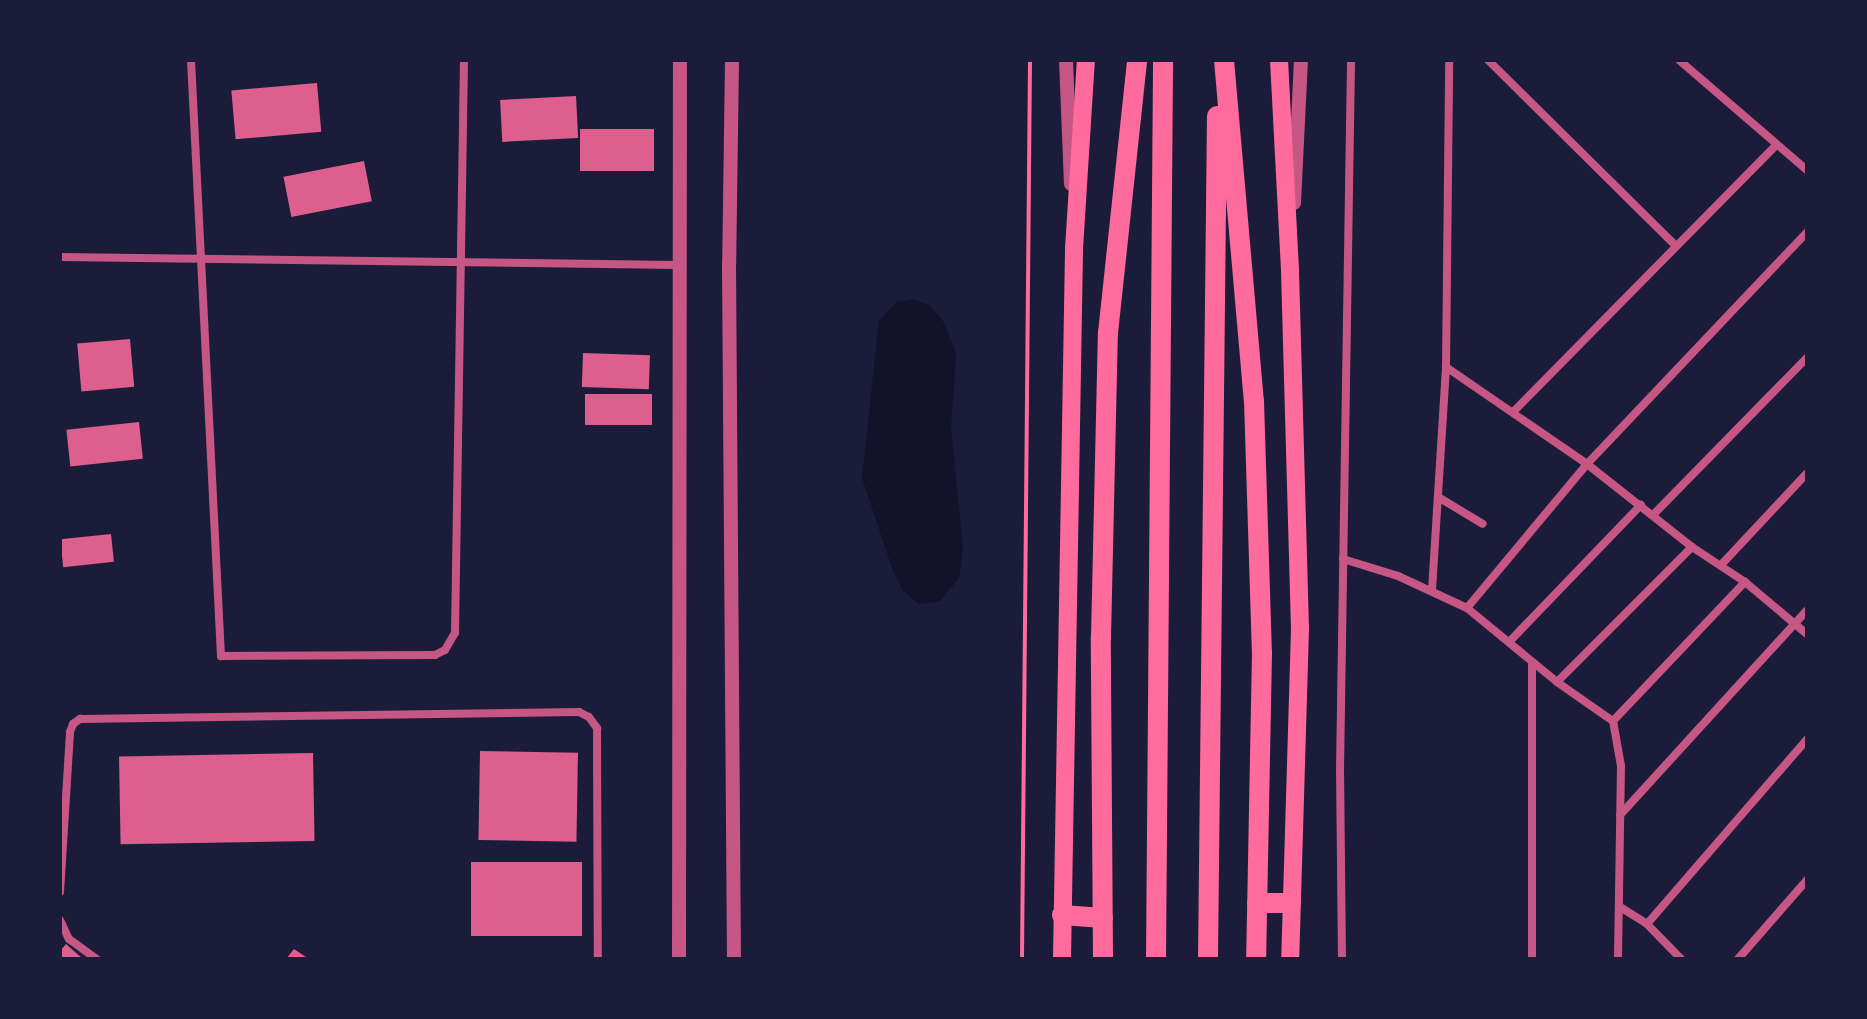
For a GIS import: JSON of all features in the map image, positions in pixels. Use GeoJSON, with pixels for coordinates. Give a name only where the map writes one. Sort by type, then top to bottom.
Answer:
{"type":"FeatureCollection","features":[{"type":"Feature","properties":{"kind":"highway"},"geometry":{"type":"LineString","coordinates":[[1062,959],[1074,249],[1086,60]]}},
{"type":"Feature","properties":{"kind":"highway"},"geometry":{"type":"LineString","coordinates":[[1103,959],[1101,637],[1108,333],[1137,60]]}},
{"type":"Feature","properties":{"kind":"highway"},"geometry":{"type":"LineString","coordinates":[[1156,959],[1163,60]]}},
{"type":"Feature","properties":{"kind":"highway"},"geometry":{"type":"LineString","coordinates":[[1221,60],[1254,401],[1262,653],[1256,959]]}},
{"type":"Feature","properties":{"kind":"highway"},"geometry":{"type":"LineString","coordinates":[[1208,959],[1221,60]]}},
{"type":"Feature","properties":{"kind":"highway"},"geometry":{"type":"LineString","coordinates":[[1279,60],[1290,271],[1300,629],[1290,959]]}},
{"type":"Feature","properties":{"kind":"highway"},"geometry":{"type":"LineString","coordinates":[[1257,903],[1291,903]]}},
{"type":"Feature","properties":{"kind":"highway"},"geometry":{"type":"LineString","coordinates":[[1062,915],[1103,918]]}},
{"type":"Feature","properties":{"kind":"street"},"geometry":{"type":"LineString","coordinates":[[191,60],[221,656],[435,655],[451,643],[455,633],[464,60]]}},
{"type":"Feature","properties":{"kind":"street"},"geometry":{"type":"LineString","coordinates":[[679,959],[677,265],[680,60]]}},
{"type":"Feature","properties":{"kind":"street"},"geometry":{"type":"LineString","coordinates":[[732,60],[729,296],[734,959]]}},
{"type":"Feature","properties":{"kind":"street"},"geometry":{"type":"LineString","coordinates":[[1066,60],[1074,249]]}},
{"type":"Feature","properties":{"kind":"street"},"geometry":{"type":"LineString","coordinates":[[1290,271],[1301,60]]}},
{"type":"Feature","properties":{"kind":"street"},"geometry":{"type":"LineString","coordinates":[[1342,959],[1343,559],[1351,60]]}},
{"type":"Feature","properties":{"kind":"street"},"geometry":{"type":"LineString","coordinates":[[1432,590],[1446,367],[1449,60]]}},
{"type":"Feature","properties":{"kind":"street"},"geometry":{"type":"LineString","coordinates":[[1488,60],[1676,246]]}},
{"type":"Feature","properties":{"kind":"street"},"geometry":{"type":"LineString","coordinates":[[1679,60],[1807,170]]}},
{"type":"Feature","properties":{"kind":"street"},"geometry":{"type":"LineString","coordinates":[[1514,411],[1776,145]]}},
{"type":"Feature","properties":{"kind":"street"},"geometry":{"type":"LineString","coordinates":[[1467,608],[1587,464],[1807,232]]}},
{"type":"Feature","properties":{"kind":"street"},"geometry":{"type":"LineString","coordinates":[[60,257],[677,265]]}},
{"type":"Feature","properties":{"kind":"street"},"geometry":{"type":"LineString","coordinates":[[1653,515],[1807,358]]}},
{"type":"Feature","properties":{"kind":"street"},"geometry":{"type":"LineString","coordinates":[[1446,367],[1587,464],[1692,547],[1745,582],[1807,634]]}},
{"type":"Feature","properties":{"kind":"street"},"geometry":{"type":"LineString","coordinates":[[1721,565],[1807,473]]}},
{"type":"Feature","properties":{"kind":"street"},"geometry":{"type":"LineString","coordinates":[[1438,497],[1483,524]]}},
{"type":"Feature","properties":{"kind":"street"},"geometry":{"type":"LineString","coordinates":[[1510,641],[1641,505]]}},
{"type":"Feature","properties":{"kind":"street"},"geometry":{"type":"LineString","coordinates":[[1557,682],[1692,547]]}},
{"type":"Feature","properties":{"kind":"street"},"geometry":{"type":"LineString","coordinates":[[1343,559],[1432,590],[1467,608],[1557,682],[1613,721],[1621,766],[1618,959]]}},
{"type":"Feature","properties":{"kind":"street"},"geometry":{"type":"LineString","coordinates":[[1613,721],[1745,582]]}},
{"type":"Feature","properties":{"kind":"street"},"geometry":{"type":"LineString","coordinates":[[1620,815],[1807,610]]}},
{"type":"Feature","properties":{"kind":"street"},"geometry":{"type":"LineString","coordinates":[[1532,662],[1532,959]]}},
{"type":"Feature","properties":{"kind":"street"},"geometry":{"type":"LineString","coordinates":[[60,892],[70,732],[73,724],[80,719],[579,712],[589,717],[597,728],[598,959]]}},
{"type":"Feature","properties":{"kind":"street"},"geometry":{"type":"LineString","coordinates":[[1647,924],[1807,739]]}},
{"type":"Feature","properties":{"kind":"street"},"geometry":{"type":"LineString","coordinates":[[1738,959],[1807,880]]}},
{"type":"Feature","properties":{"kind":"street"},"geometry":{"type":"LineString","coordinates":[[1620,907],[1647,924],[1681,959]]}},
{"type":"Feature","properties":{"kind":"street"},"geometry":{"type":"LineString","coordinates":[[60,920],[69,939],[97,959]]}},
{"type":"Feature","properties":{"kind":"path"},"geometry":{"type":"LineString","coordinates":[[1022,959],[1030,60]]}},
{"type":"Feature","properties":{"kind":"shaded area"},"geometry":{"type":"Polygon","coordinates":[[[914,299],[930,306],[943,321],[956,353],[951,428],[963,549],[959,578],[940,601],[919,604],[903,591],[892,568],[862,478],[879,321],[896,302],[914,299]]]}},
{"type":"Feature","properties":{"kind":"building"},"geometry":{"type":"Polygon","coordinates":[[[317,83],[321,132],[236,139],[231,90],[317,83]]]}},
{"type":"Feature","properties":{"kind":"building"},"geometry":{"type":"Polygon","coordinates":[[[576,96],[578,138],[502,142],[500,100],[576,96]]]}},
{"type":"Feature","properties":{"kind":"building"},"geometry":{"type":"Polygon","coordinates":[[[580,129],[654,129],[654,171],[580,171],[580,129]]]}},
{"type":"Feature","properties":{"kind":"building"},"geometry":{"type":"Polygon","coordinates":[[[364,161],[372,201],[291,217],[284,177],[364,161]]]}},
{"type":"Feature","properties":{"kind":"building"},"geometry":{"type":"Polygon","coordinates":[[[130,339],[134,387],[81,391],[77,344],[130,339]]]}},
{"type":"Feature","properties":{"kind":"building"},"geometry":{"type":"Polygon","coordinates":[[[583,353],[650,355],[649,389],[582,387],[583,353]]]}},
{"type":"Feature","properties":{"kind":"building"},"geometry":{"type":"Polygon","coordinates":[[[585,394],[652,394],[652,425],[585,425],[585,394]]]}},
{"type":"Feature","properties":{"kind":"building"},"geometry":{"type":"Polygon","coordinates":[[[139,422],[143,459],[70,466],[66,430],[139,422]]]}},
{"type":"Feature","properties":{"kind":"building"},"geometry":{"type":"Polygon","coordinates":[[[111,534],[114,562],[63,567],[60,539],[111,534]]]}},
{"type":"Feature","properties":{"kind":"building"},"geometry":{"type":"Polygon","coordinates":[[[480,751],[578,753],[576,842],[478,840],[480,751]]]}},
{"type":"Feature","properties":{"kind":"building"},"geometry":{"type":"Polygon","coordinates":[[[313,753],[315,841],[121,844],[119,756],[313,753]]]}},
{"type":"Feature","properties":{"kind":"building"},"geometry":{"type":"Polygon","coordinates":[[[471,862],[582,862],[582,936],[471,936],[471,862]]]}},
{"type":"Feature","properties":{"kind":"building"},"geometry":{"type":"Polygon","coordinates":[[[66,944],[83,959],[60,959],[60,951],[66,944]]]}},
{"type":"Feature","properties":{"kind":"building"},"geometry":{"type":"Polygon","coordinates":[[[294,949],[309,959],[286,959],[294,949]]]}}]}
